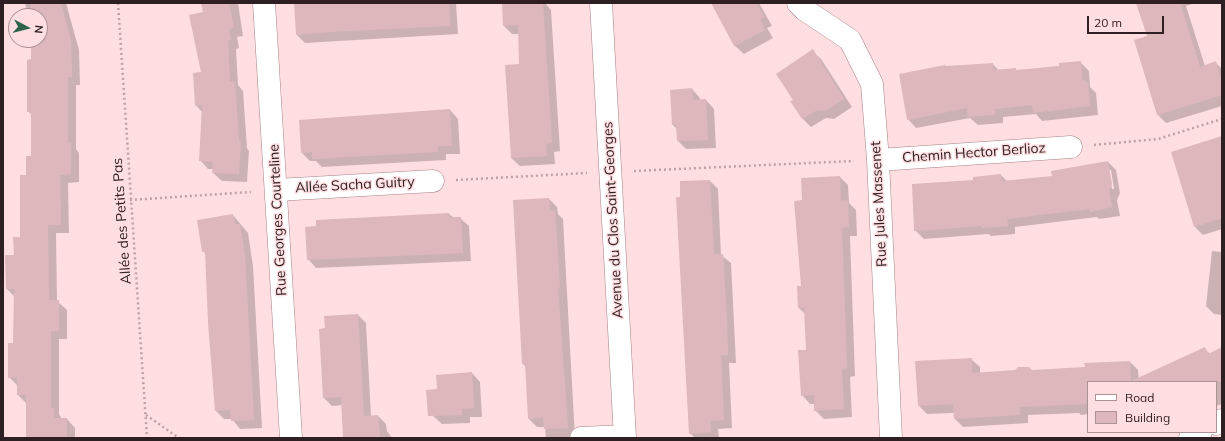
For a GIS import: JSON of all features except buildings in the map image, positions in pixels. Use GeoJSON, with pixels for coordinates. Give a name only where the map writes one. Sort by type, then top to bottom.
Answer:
{"type":"FeatureCollection","features":[{"type":"Feature","properties":{"kind":"street","name":"Rue Georges Courteline"},"geometry":{"type":"LineString","coordinates":[[264,3],[277,190],[291,438]]}},
{"type":"Feature","properties":{"kind":"street","name":"Avenue du Clos Saint-Georges"},"geometry":{"type":"LineString","coordinates":[[601,3],[625,437]]}},
{"type":"Feature","properties":{"kind":"street","name":"Rue Jules Massenet"},"geometry":{"type":"LineString","coordinates":[[798,3],[805,10],[850,40],[872,84],[878,160],[891,438]]}},
{"type":"Feature","properties":{"kind":"street","name":"Chemin Hector Berlioz"},"geometry":{"type":"LineString","coordinates":[[878,160],[1071,147]]}},
{"type":"Feature","properties":{"kind":"street","name":"Allée Sacha Guitry"},"geometry":{"type":"LineString","coordinates":[[277,190],[433,181]]}},
{"type":"Feature","properties":{"kind":"street"},"geometry":{"type":"LineString","coordinates":[[1190,438],[1199,433]]}},
{"type":"Feature","properties":{"kind":"street"},"geometry":{"type":"LineString","coordinates":[[581,438],[625,437]]}},
{"type":"Feature","properties":{"kind":"path","name":"Allée des Petits Pas"},"geometry":{"type":"LineString","coordinates":[[118,3],[147,438]]}},
{"type":"Feature","properties":{"kind":"path"},"geometry":{"type":"LineString","coordinates":[[1071,147],[1158,139],[1222,119]]}},
{"type":"Feature","properties":{"kind":"path"},"geometry":{"type":"LineString","coordinates":[[433,181],[878,160]]}},
{"type":"Feature","properties":{"kind":"path"},"geometry":{"type":"LineString","coordinates":[[130,200],[277,190]]}},
{"type":"Feature","properties":{"kind":"path"},"geometry":{"type":"LineString","coordinates":[[145,415],[179,438]]}}]}
